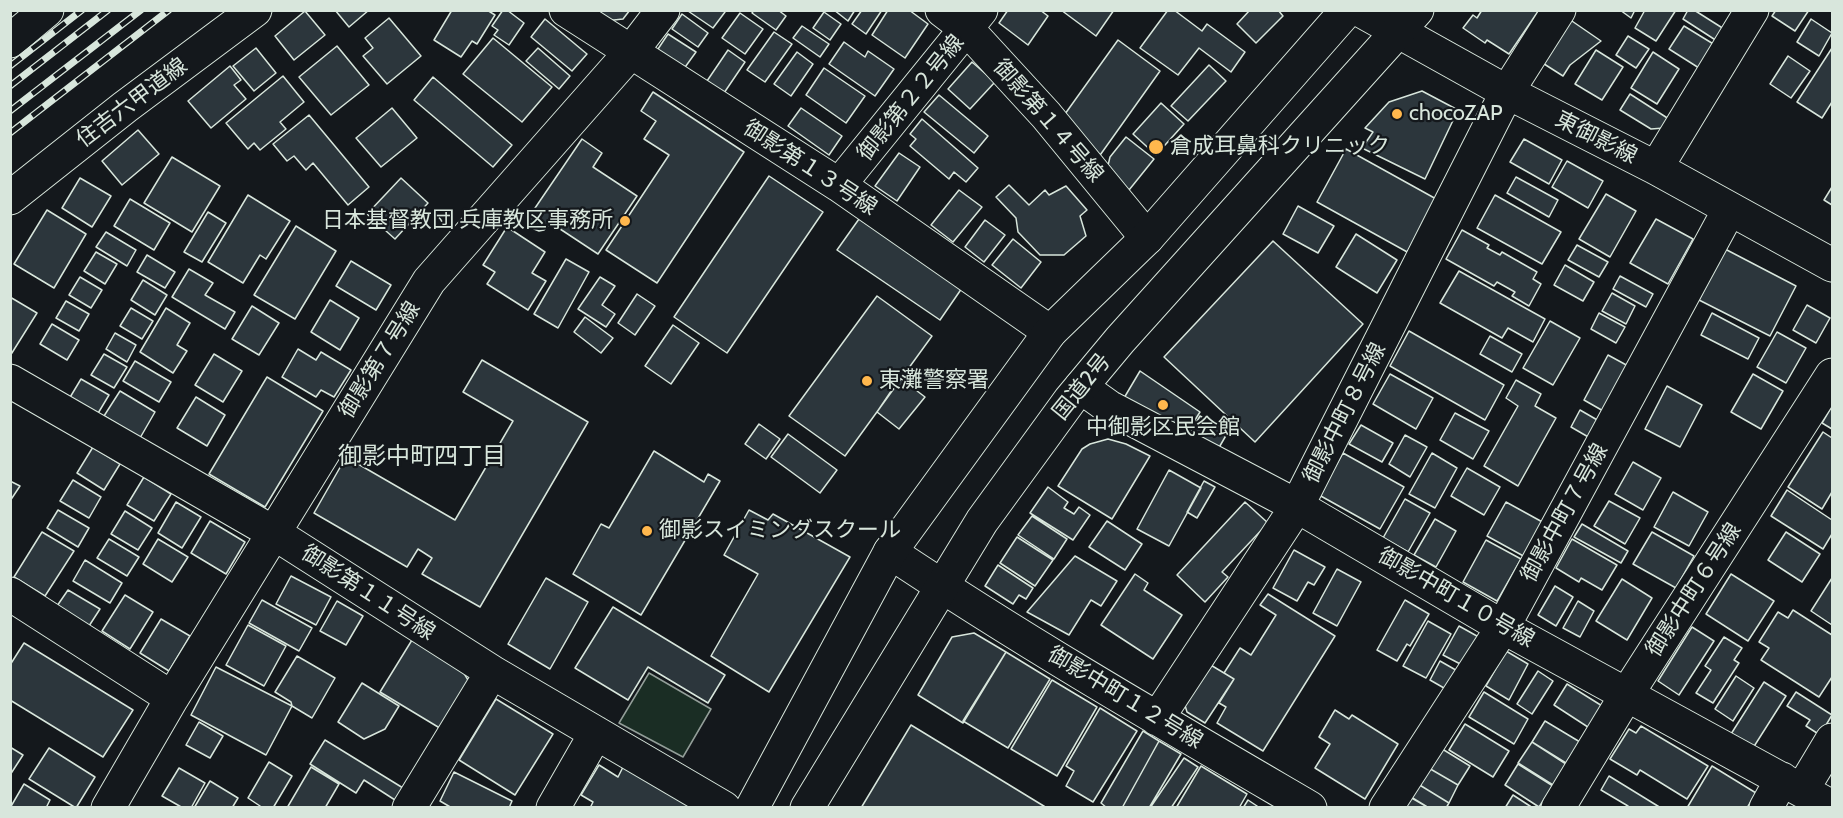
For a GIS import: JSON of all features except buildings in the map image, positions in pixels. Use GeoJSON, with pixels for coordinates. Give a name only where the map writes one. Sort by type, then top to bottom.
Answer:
{"type":"FeatureCollection","features":[{"type":"Feature","properties":{"kind":"main road"},"geometry":{"type":"LineString","coordinates":[[10,40],[47,10]]}},
{"type":"Feature","properties":{"kind":"main road","name":"住吉六甲道線"},"geometry":{"type":"LineString","coordinates":[[10,198],[125,107],[255,10]]}},
{"type":"Feature","properties":{"kind":"main road","name":"御影第１３号線"},"geometry":{"type":"LineString","coordinates":[[566,10],[839,186],[1050,332]]}},
{"type":"Feature","properties":{"kind":"main road","name":"御影第７号線"},"geometry":{"type":"LineString","coordinates":[[108,807],[172,698],[429,281],[630,53],[663,10]]}},
{"type":"Feature","properties":{"kind":"main road"},"geometry":{"type":"LineString","coordinates":[[752,807],[890,552],[1050,332],[1147,238],[1347,10]]}},
{"type":"Feature","properties":{"kind":"main road","name":"東御影線"},"geometry":{"type":"LineString","coordinates":[[1360,10],[1407,21],[1507,92],[1656,168],[1833,265]]}},
{"type":"Feature","properties":{"kind":"main road","name":"御影中町８号線"},"geometry":{"type":"LineString","coordinates":[[1157,719],[1297,506],[1507,92],[1559,10]]}},
{"type":"Feature","properties":{"kind":"main road"},"geometry":{"type":"LineString","coordinates":[[1656,168],[1752,10]]}},
{"type":"Feature","properties":{"kind":"main road","name":"御影第１４号線"},"geometry":{"type":"LineString","coordinates":[[963,17],[1147,238]]}},
{"type":"Feature","properties":{"kind":"main road","name":"御影第２２号線"},"geometry":{"type":"LineString","coordinates":[[839,186],[963,17]]}},
{"type":"Feature","properties":{"kind":"main road","name":"国道2号"},"geometry":{"type":"LineString","coordinates":[[807,807],[994,503],[1081,387],[1120,340],[1407,21]]}},
{"type":"Feature","properties":{"kind":"main road","name":"御影中町７号線"},"geometry":{"type":"LineString","coordinates":[[1386,807],[1503,627],[1729,210]]}},
{"type":"Feature","properties":{"kind":"main road","name":"御影中町６号線"},"geometry":{"type":"LineString","coordinates":[[1558,807],[1627,694],[1833,375]]}},
{"type":"Feature","properties":{"kind":"main road","name":"御影第１１号線"},"geometry":{"type":"LineString","coordinates":[[10,381],[274,533],[492,672],[724,807]]}},
{"type":"Feature","properties":{"kind":"main road","name":"御影中町１０号線"},"geometry":{"type":"LineString","coordinates":[[1081,387],[1109,406],[1297,506],[1503,627],[1833,807]]}},
{"type":"Feature","properties":{"kind":"main road","name":"御影中町１２号線"},"geometry":{"type":"LineString","coordinates":[[890,552],[941,587],[1157,719],[1310,807]]}},
{"type":"Feature","properties":{"kind":"main road"},"geometry":{"type":"LineString","coordinates":[[10,594],[172,698]]}},
{"type":"Feature","properties":{"kind":"main road"},"geometry":{"type":"LineString","coordinates":[[409,807],[492,672]]}},
{"type":"Feature","properties":{"kind":"main road"},"geometry":{"type":"LineString","coordinates":[[552,807],[596,733]]}},
{"type":"Feature","properties":{"kind":"main road"},"geometry":{"type":"LineString","coordinates":[[1766,807],[1792,785],[1833,740]]}},
{"type":"Feature","properties":{"kind":"green space"},"geometry":{"type":"Polygon","coordinates":[[[649,673],[711,709],[683,757],[619,723],[649,673]]]}},
{"type":"Feature","properties":{"kind":"railway"},"geometry":{"type":"LineString","coordinates":[[10,66],[82,10]]}},
{"type":"Feature","properties":{"kind":"railway"},"geometry":{"type":"LineString","coordinates":[[10,86],[108,10]]}},
{"type":"Feature","properties":{"kind":"railway"},"geometry":{"type":"LineString","coordinates":[[10,111],[141,10]]}},
{"type":"Feature","properties":{"kind":"railway"},"geometry":{"type":"LineString","coordinates":[[10,133],[169,10]]}},
{"type":"Feature","properties":{"kind":"place","name":"chocoZAP"},"geometry":{"type":"Point","coordinates":[1397,114]}},
{"type":"Feature","properties":{"kind":"place","name":"倉成耳鼻科クリニック"},"geometry":{"type":"Point","coordinates":[1156,147]}},
{"type":"Feature","properties":{"kind":"place","name":"日本基督教団 兵庫教区事務所"},"geometry":{"type":"Point","coordinates":[625,221]}},
{"type":"Feature","properties":{"kind":"place","name":"東灘警察署"},"geometry":{"type":"Point","coordinates":[867,381]}},
{"type":"Feature","properties":{"kind":"place","name":"中御影区民会館"},"geometry":{"type":"Point","coordinates":[1163,405]}},
{"type":"Feature","properties":{"kind":"place","name":"御影スイミングスクール"},"geometry":{"type":"Point","coordinates":[647,531]}},
{"type":"Feature","properties":{"kind":"district","name":"御影中町四丁目"},"geometry":{"type":"Point","coordinates":[422,457]}}]}
